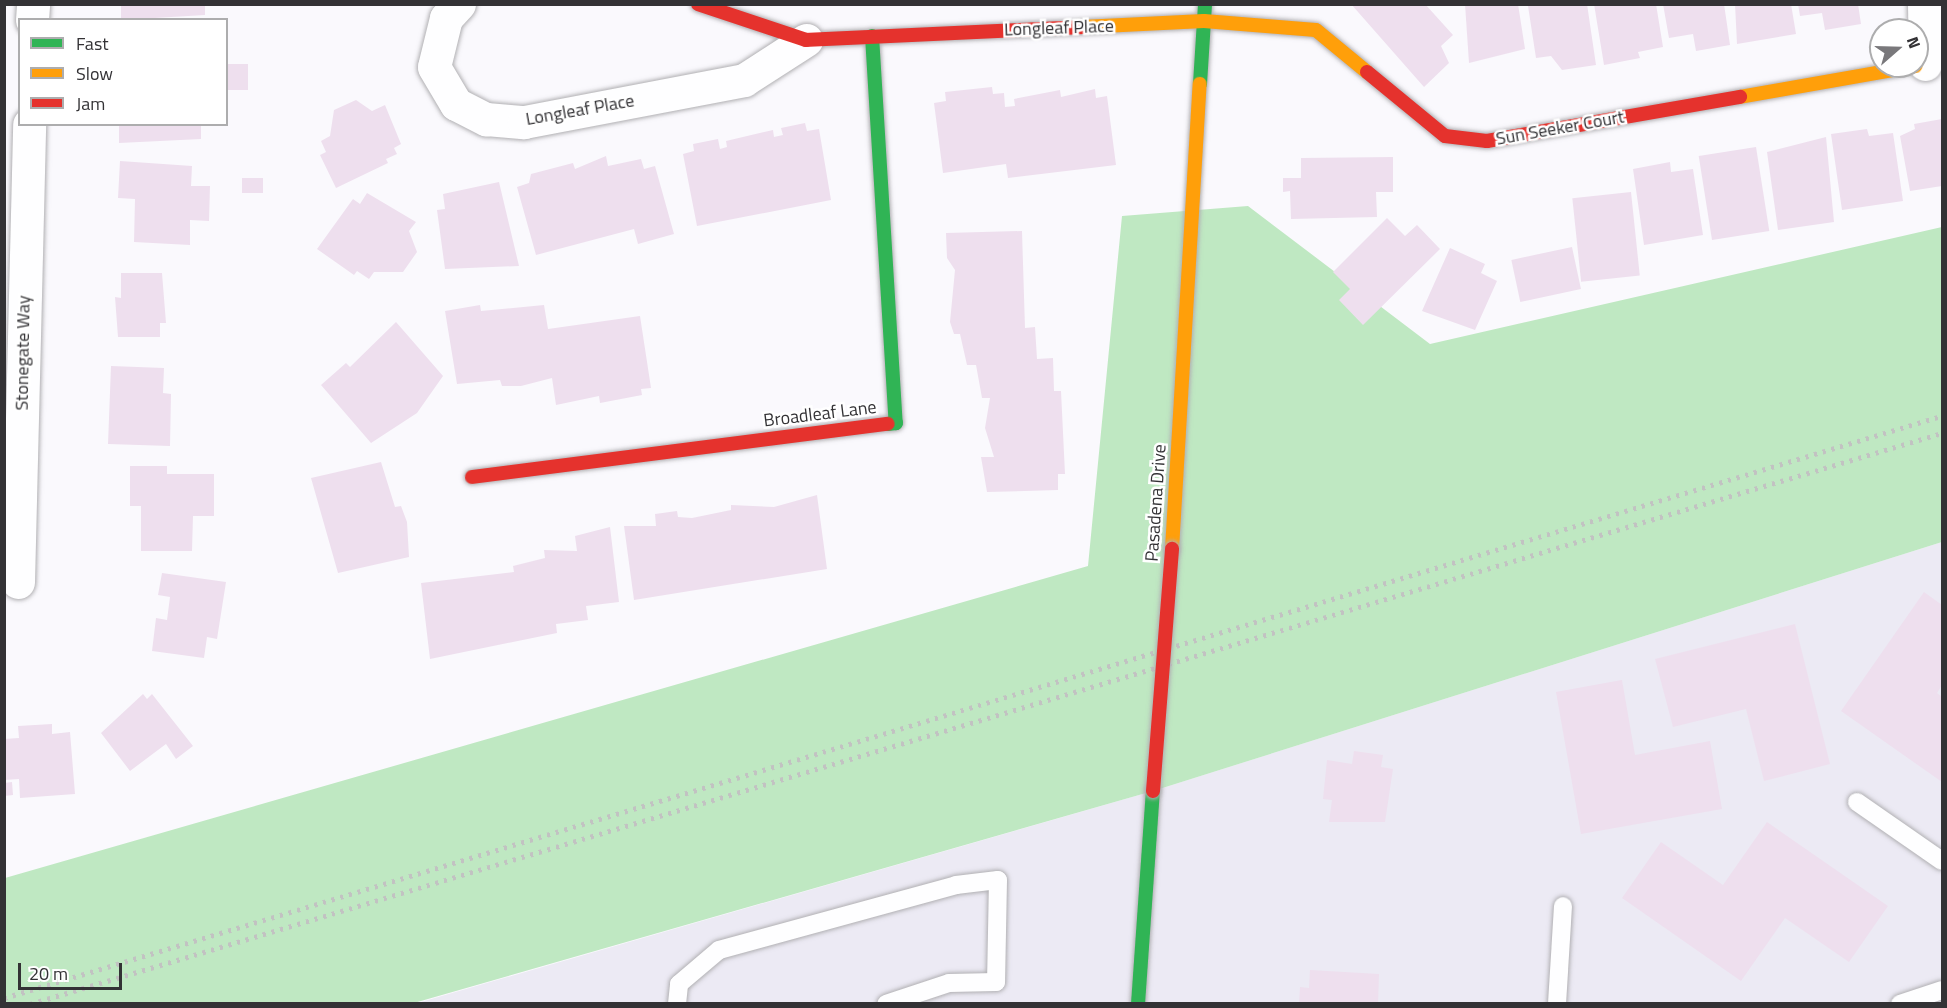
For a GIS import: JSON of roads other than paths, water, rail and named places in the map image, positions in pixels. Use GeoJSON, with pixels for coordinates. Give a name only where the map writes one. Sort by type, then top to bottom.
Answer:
{"type":"FeatureCollection","features":[{"type":"Feature","properties":{"kind":"street","name":"Longleaf Place"},"geometry":{"type":"LineString","coordinates":[[459,4],[446,18],[434,67],[456,104],[486,119],[524,122],[744,80],[806,40]]}},
{"type":"Feature","properties":{"kind":"street","name":"Longleaf Place"},"geometry":{"type":"LineString","coordinates":[[698,4],[806,40],[1204,21]]}},
{"type":"Feature","properties":{"kind":"street","name":"Pasadena Drive"},"geometry":{"type":"LineString","coordinates":[[1138,1004],[1172,549],[1205,4]]}},
{"type":"Feature","properties":{"kind":"street","name":"Sun Seeker Court"},"geometry":{"type":"LineString","coordinates":[[1204,21],[1316,30],[1445,136],[1486,141],[1869,74]]}},
{"type":"Feature","properties":{"kind":"street","name":"Broadleaf Lane"},"geometry":{"type":"LineString","coordinates":[[472,477],[896,423],[872,36]]}},
{"type":"Feature","properties":{"kind":"street","name":"Stonegate Way"},"geometry":{"type":"LineString","coordinates":[[18,582],[29,126]]}},
{"type":"Feature","properties":{"kind":"lane"},"geometry":{"type":"LineString","coordinates":[[1857,801],[1942,861]]}},
{"type":"Feature","properties":{"kind":"lane"},"geometry":{"type":"LineString","coordinates":[[677,1004],[678,984],[719,950],[956,885],[999,880],[996,982],[949,983],[886,1004]]}},
{"type":"Feature","properties":{"kind":"lane"},"geometry":{"type":"LineString","coordinates":[[1557,1004],[1563,906]]}},
{"type":"Feature","properties":{"kind":"lane"},"geometry":{"type":"LineString","coordinates":[[1900,1004],[1942,990]]}},
{"type":"Feature","properties":{"kind":"railway"},"geometry":{"type":"LineString","coordinates":[[4,998],[1942,416]]}},
{"type":"Feature","properties":{"kind":"railway"},"geometry":{"type":"LineString","coordinates":[[30,1004],[1942,433]]}}]}
